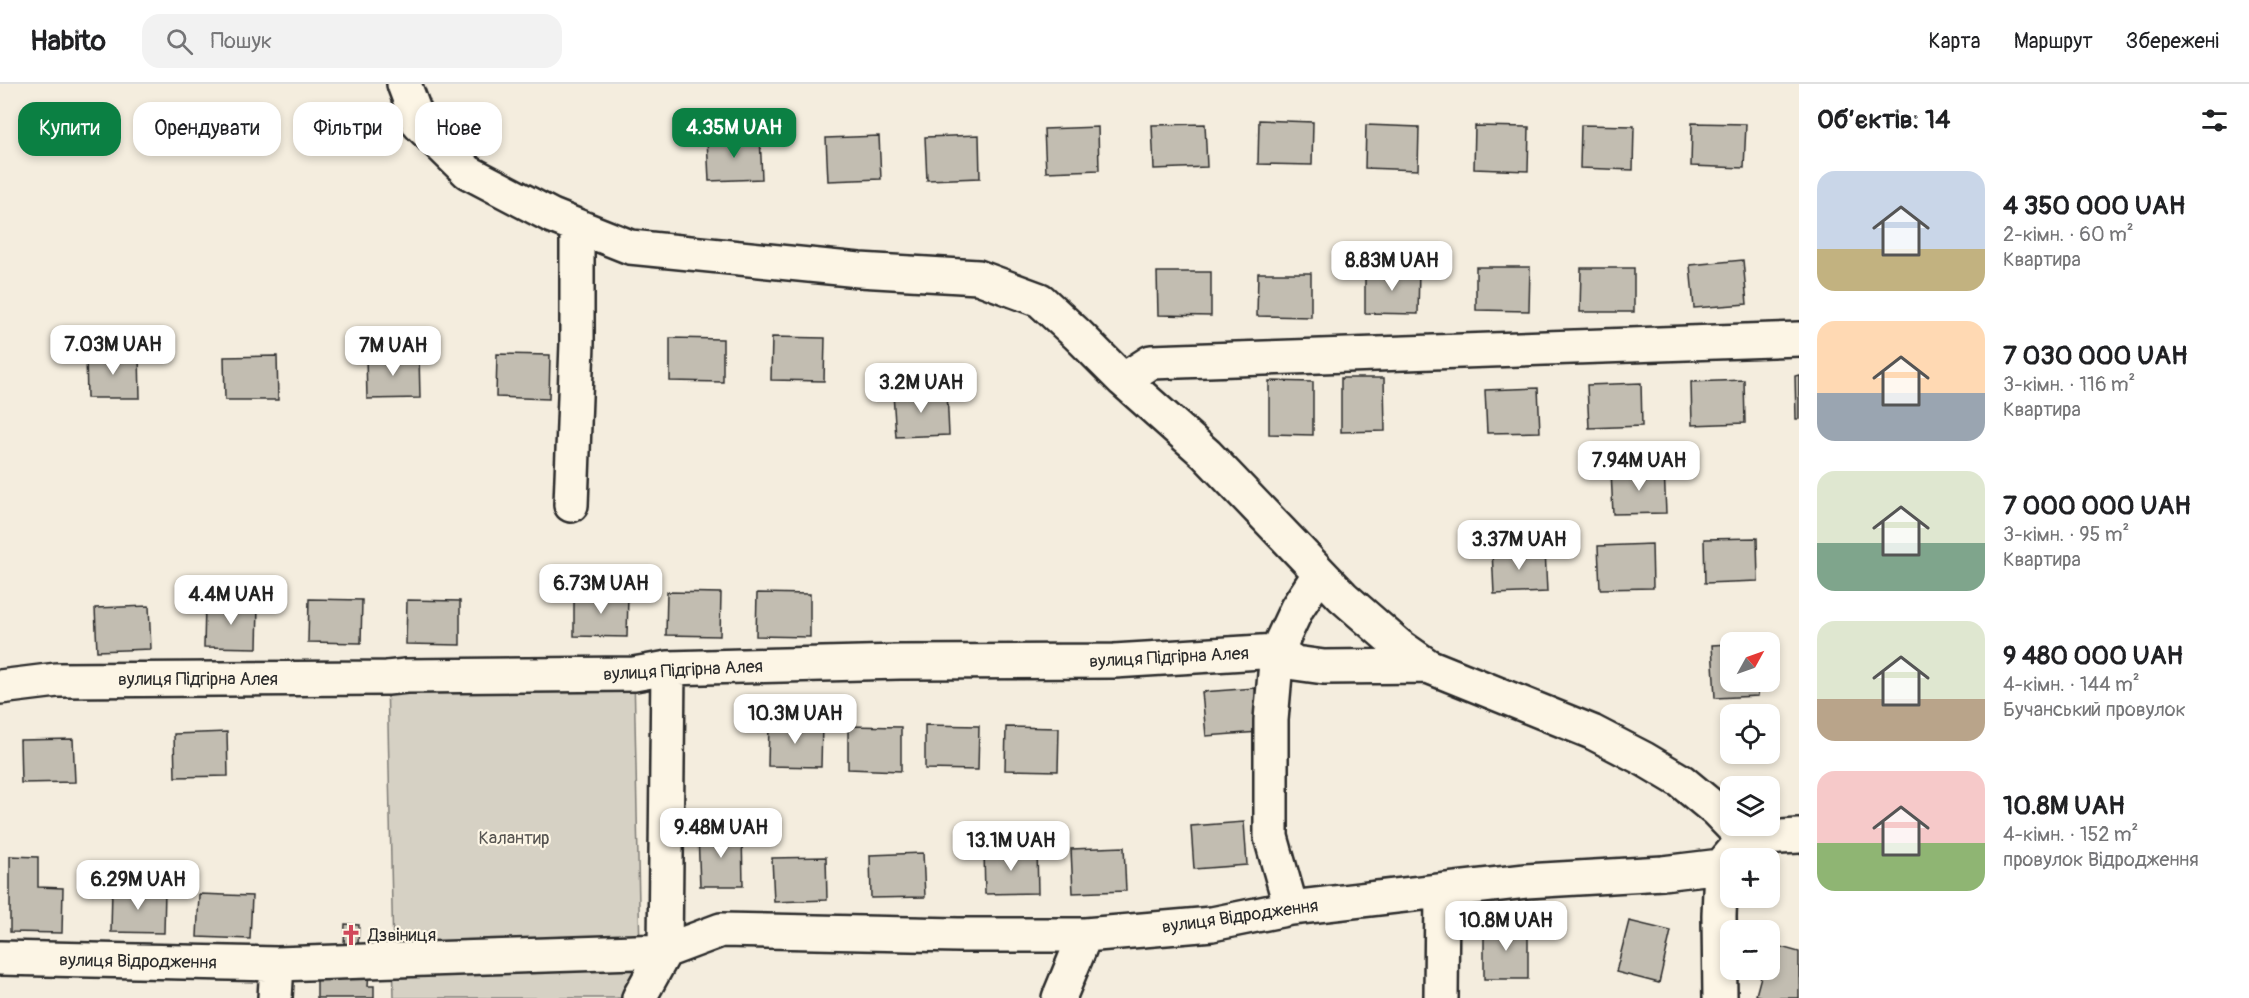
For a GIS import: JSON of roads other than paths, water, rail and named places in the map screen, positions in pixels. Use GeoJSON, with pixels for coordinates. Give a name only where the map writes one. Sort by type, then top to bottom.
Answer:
{"type":"FeatureCollection","features":[{"type":"Feature","properties":{"kind":"street"},"geometry":{"type":"LineString","coordinates":[[404,84],[419,124],[468,172],[552,216],[630,247],[859,270],[978,277],[1040,300],[1206,454],[1343,597],[1398,645],[1428,666],[1592,732],[1644,759],[1681,781],[1716,810],[1744,839]]}},
{"type":"Feature","properties":{"kind":"street"},"geometry":{"type":"LineString","coordinates":[[571,505],[577,343],[577,226]]}},
{"type":"Feature","properties":{"kind":"street"},"geometry":{"type":"LineString","coordinates":[[1124,380],[1151,362],[1799,339]]}},
{"type":"Feature","properties":{"kind":"street"},"geometry":{"type":"LineString","coordinates":[[1291,908],[1271,837],[1271,720],[1277,651],[1297,608],[1320,573]]}},
{"type":"Feature","properties":{"kind":"street"},"geometry":{"type":"LineString","coordinates":[[1277,651],[1295,663],[1324,667],[1428,666]]}},
{"type":"Feature","properties":{"kind":"street","name":"вулиця Підгірна Алея"},"geometry":{"type":"LineString","coordinates":[[0,687],[57,680],[634,674],[668,668],[900,662],[1114,661],[1277,651]]}},
{"type":"Feature","properties":{"kind":"street"},"geometry":{"type":"LineString","coordinates":[[639,998],[665,951],[668,668]]}},
{"type":"Feature","properties":{"kind":"street"},"geometry":{"type":"LineString","coordinates":[[1736,848],[1744,839],[1799,836]]}},
{"type":"Feature","properties":{"kind":"street","name":"вулиця Відродження"},"geometry":{"type":"LineString","coordinates":[[0,958],[277,964],[665,951],[722,930],[1085,935],[1212,924],[1291,908],[1526,881],[1663,873],[1720,866]]}},
{"type":"Feature","properties":{"kind":"street"},"geometry":{"type":"LineString","coordinates":[[1441,998],[1442,891]]}},
{"type":"Feature","properties":{"kind":"street"},"geometry":{"type":"LineString","coordinates":[[1720,891],[1720,998]]}},
{"type":"Feature","properties":{"kind":"street"},"geometry":{"type":"LineString","coordinates":[[1059,998],[1085,935]]}},
{"type":"Feature","properties":{"kind":"street"},"geometry":{"type":"LineString","coordinates":[[275,998],[277,964]]}},
{"type":"Feature","properties":{"kind":"place","name":"Дзвіниця"},"geometry":{"type":"Point","coordinates":[351,935]}},
{"type":"Feature","properties":{"kind":"park label","name":"Калантир"},"geometry":{"type":"Point","coordinates":[514,838]}}]}
